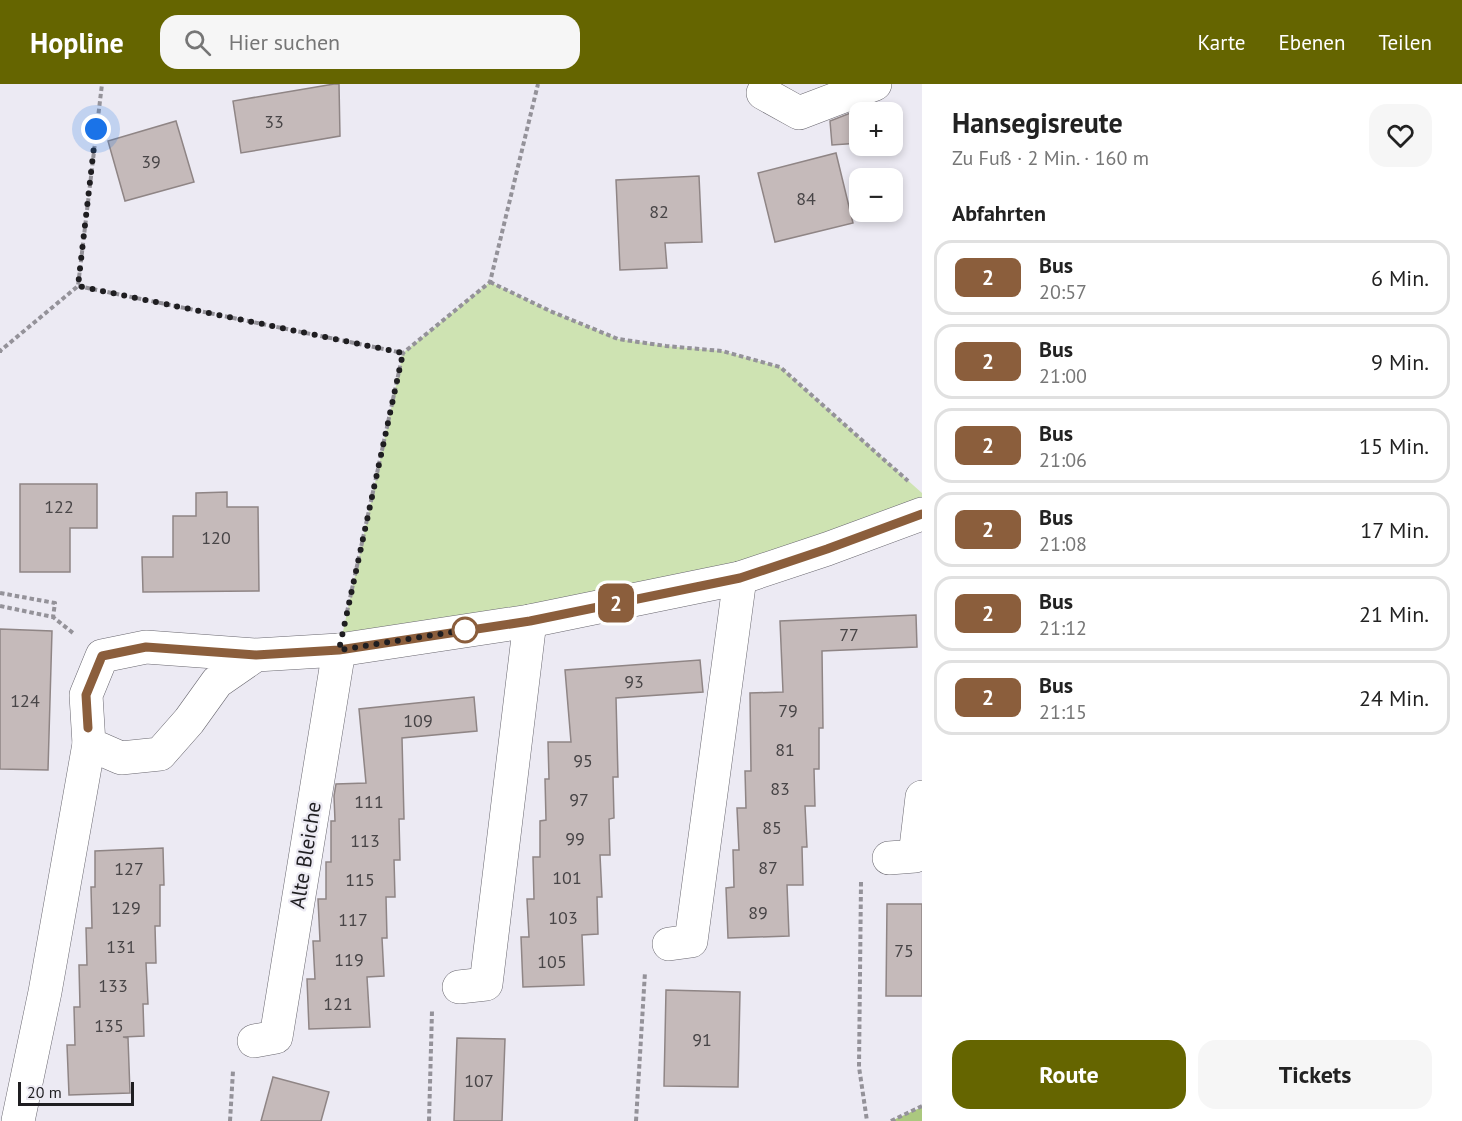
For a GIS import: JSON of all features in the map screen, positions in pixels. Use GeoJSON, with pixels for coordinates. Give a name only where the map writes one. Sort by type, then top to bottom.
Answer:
{"type":"FeatureCollection","features":[{"type":"Feature","properties":{"kind":"street"},"geometry":{"type":"LineString","coordinates":[[764,93],[799,113],[875,84]]}},
{"type":"Feature","properties":{"kind":"street"},"geometry":{"type":"LineString","coordinates":[[18,1121],[45,992],[89,744],[86,695],[102,656],[146,647],[256,655],[339,650],[530,621],[740,578],[827,549],[918,500]]}},
{"type":"Feature","properties":{"kind":"street"},"geometry":{"type":"LineString","coordinates":[[669,944],[691,941],[740,578]]}},
{"type":"Feature","properties":{"kind":"street"},"geometry":{"type":"LineString","coordinates":[[459,987],[486,984],[530,621]]}},
{"type":"Feature","properties":{"kind":"street","name":"Alte Bleiche"},"geometry":{"type":"LineString","coordinates":[[254,1041],[276,1038],[339,650]]}},
{"type":"Feature","properties":{"kind":"street"},"geometry":{"type":"LineString","coordinates":[[89,744],[121,758],[160,754],[189,721],[217,682],[256,655]]}},
{"type":"Feature","properties":{"kind":"street"},"geometry":{"type":"LineString","coordinates":[[889,858],[915,856],[922,797]]}},
{"type":"Feature","properties":{"kind":"path"},"geometry":{"type":"LineString","coordinates":[[0,353],[78,286],[102,84]]}},
{"type":"Feature","properties":{"kind":"path"},"geometry":{"type":"LineString","coordinates":[[339,650],[403,353],[490,282],[538,84]]}},
{"type":"Feature","properties":{"kind":"path"},"geometry":{"type":"LineString","coordinates":[[490,282],[550,311],[618,339],[722,351],[780,367],[918,500]]}},
{"type":"Feature","properties":{"kind":"path"},"geometry":{"type":"LineString","coordinates":[[78,286],[403,353]]}},
{"type":"Feature","properties":{"kind":"path"},"geometry":{"type":"LineString","coordinates":[[0,593],[55,603],[52,617],[0,606]]}},
{"type":"Feature","properties":{"kind":"path"},"geometry":{"type":"LineString","coordinates":[[867,1121],[859,1066],[861,860],[889,858]]}},
{"type":"Feature","properties":{"kind":"path"},"geometry":{"type":"LineString","coordinates":[[636,1121],[647,945],[669,944]]}},
{"type":"Feature","properties":{"kind":"path"},"geometry":{"type":"LineString","coordinates":[[429,1121],[433,992],[459,987]]}},
{"type":"Feature","properties":{"kind":"path"},"geometry":{"type":"LineString","coordinates":[[891,1121],[922,1107]]}},
{"type":"Feature","properties":{"kind":"green space"},"geometry":{"type":"Polygon","coordinates":[[[490,282],[550,311],[618,339],[722,351],[780,367],[922,493],[922,514],[827,549],[339,650],[403,353],[490,282]]]}},
{"type":"Feature","properties":{"kind":"green space"},"geometry":{"type":"Polygon","coordinates":[[[922,1107],[922,1121],[891,1121],[922,1107]]]}},
{"type":"Feature","properties":{"kind":"building"},"geometry":{"type":"Polygon","coordinates":[[[339,84],[340,136],[241,153],[233,101],[339,84]]]}},
{"type":"Feature","properties":{"kind":"building"},"geometry":{"type":"Polygon","coordinates":[[[849,114],[849,144],[832,145],[830,121],[849,114]]]}},
{"type":"Feature","properties":{"kind":"building"},"geometry":{"type":"Polygon","coordinates":[[[176,121],[194,182],[125,201],[108,141],[176,121]]]}},
{"type":"Feature","properties":{"kind":"building"},"geometry":{"type":"Polygon","coordinates":[[[836,153],[849,207],[849,222],[853,223],[775,242],[758,173],[836,153]]]}},
{"type":"Feature","properties":{"kind":"building"},"geometry":{"type":"Polygon","coordinates":[[[699,176],[702,242],[665,243],[667,268],[620,270],[616,180],[699,176]]]}},
{"type":"Feature","properties":{"kind":"building"},"geometry":{"type":"Polygon","coordinates":[[[20,484],[97,484],[97,528],[70,528],[70,572],[20,572],[20,484]]]}},
{"type":"Feature","properties":{"kind":"building"},"geometry":{"type":"Polygon","coordinates":[[[227,492],[227,507],[258,507],[259,591],[143,592],[142,557],[173,557],[173,516],[196,516],[196,493],[227,492]]]}},
{"type":"Feature","properties":{"kind":"building"},"geometry":{"type":"Polygon","coordinates":[[[916,615],[917,647],[822,651],[823,728],[819,728],[819,769],[814,769],[815,806],[805,806],[807,847],[802,847],[803,885],[787,885],[789,936],[728,938],[726,888],[734,887],[733,850],[739,850],[737,808],[746,808],[745,771],[751,771],[750,693],[783,692],[780,621],[916,615]]]}},
{"type":"Feature","properties":{"kind":"building"},"geometry":{"type":"Polygon","coordinates":[[[0,629],[52,631],[48,770],[0,769],[0,629]]]}},
{"type":"Feature","properties":{"kind":"building"},"geometry":{"type":"Polygon","coordinates":[[[700,660],[703,692],[616,698],[618,777],[613,777],[614,818],[609,819],[610,855],[600,855],[602,897],[597,897],[598,934],[582,935],[584,985],[523,987],[521,937],[529,937],[527,899],[534,899],[533,857],[540,857],[540,821],[546,820],[545,779],[549,779],[548,742],[571,742],[565,670],[700,660]]]}},
{"type":"Feature","properties":{"kind":"building"},"geometry":{"type":"Polygon","coordinates":[[[474,697],[477,731],[402,738],[404,819],[399,819],[400,860],[394,860],[395,897],[386,897],[387,938],[382,938],[384,976],[367,977],[370,1027],[309,1029],[307,979],[315,979],[313,941],[320,941],[318,899],[326,899],[326,862],[331,862],[331,821],[335,821],[336,784],[366,783],[359,709],[474,697]]]}},
{"type":"Feature","properties":{"kind":"building"},"geometry":{"type":"Polygon","coordinates":[[[163,848],[164,885],[160,885],[160,926],[155,926],[156,963],[146,963],[148,1004],[143,1004],[144,1036],[123,1037],[128,1038],[130,1093],[69,1095],[67,1045],[75,1045],[74,1007],[80,1007],[79,965],[87,965],[86,928],[92,928],[91,887],[95,887],[95,851],[163,848]]]}},
{"type":"Feature","properties":{"kind":"building"},"geometry":{"type":"Polygon","coordinates":[[[887,904],[922,904],[922,996],[886,996],[887,904]]]}},
{"type":"Feature","properties":{"kind":"building"},"geometry":{"type":"Polygon","coordinates":[[[666,990],[740,992],[738,1087],[664,1086],[666,990]]]}},
{"type":"Feature","properties":{"kind":"building"},"geometry":{"type":"Polygon","coordinates":[[[457,1038],[505,1039],[502,1121],[454,1121],[457,1038]]]}},
{"type":"Feature","properties":{"kind":"building"},"geometry":{"type":"Polygon","coordinates":[[[273,1077],[329,1092],[321,1121],[261,1121],[273,1077]]]}},
{"type":"Feature","properties":{"kind":"bus line","name":"2"},"geometry":{"type":"LineString","coordinates":[[88,728],[86,695],[102,656],[146,647],[256,655],[339,650],[530,621],[740,578],[922,514]]}},
{"type":"Feature","properties":{"kind":"route"},"geometry":{"type":"LineString","coordinates":[[96,129],[78,286],[403,353],[339,650],[465,630]]}}]}
